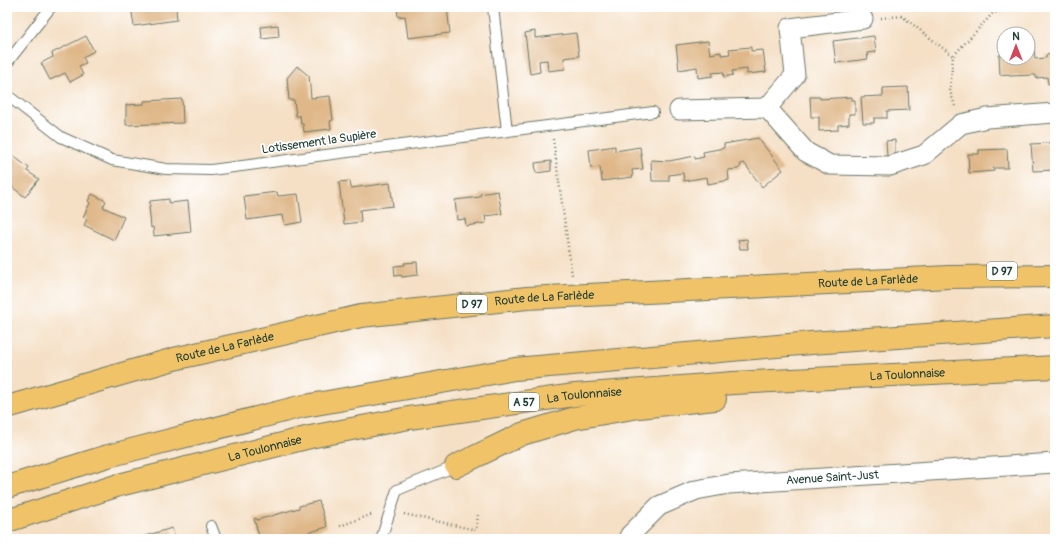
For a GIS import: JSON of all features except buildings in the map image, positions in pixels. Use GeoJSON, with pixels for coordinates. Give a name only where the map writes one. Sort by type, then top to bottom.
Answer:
{"type":"FeatureCollection","features":[{"type":"Feature","properties":{"kind":"main road","name":"Route de La Farlède"},"geometry":{"type":"LineString","coordinates":[[949,277],[1055,265]]}},
{"type":"Feature","properties":{"kind":"main road","name":"Route de La Farlède"},"geometry":{"type":"LineString","coordinates":[[7,407],[174,359],[361,316],[527,298],[949,277],[1055,276]]}},
{"type":"Feature","properties":{"kind":"main road"},"geometry":{"type":"LineString","coordinates":[[7,487],[108,456],[299,407],[515,369],[796,344],[1055,326]]}},
{"type":"Feature","properties":{"kind":"main road","name":"La Toulonnaise"},"geometry":{"type":"LineString","coordinates":[[7,521],[119,485],[310,437],[409,418],[583,394],[733,382],[1055,367]]}},
{"type":"Feature","properties":{"kind":"main road"},"geometry":{"type":"LineString","coordinates":[[456,466],[522,434],[575,418],[638,407],[689,401],[763,395],[970,372]]}},
{"type":"Feature","properties":{"kind":"street"},"geometry":{"type":"LineString","coordinates":[[679,110],[767,108],[795,75],[790,28],[863,19]]}},
{"type":"Feature","properties":{"kind":"street"},"geometry":{"type":"LineString","coordinates":[[767,108],[806,152],[830,166],[890,166],[924,155],[961,124],[987,118],[1055,113]]}},
{"type":"Feature","properties":{"kind":"street","name":"Avenue Saint-Just"},"geometry":{"type":"LineString","coordinates":[[628,539],[630,535],[659,506],[696,490],[729,484],[1055,463]]}},
{"type":"Feature","properties":{"kind":"lane"},"geometry":{"type":"LineString","coordinates":[[7,63],[51,7]]}},
{"type":"Feature","properties":{"kind":"lane"},"geometry":{"type":"LineString","coordinates":[[492,7],[507,131]]}},
{"type":"Feature","properties":{"kind":"lane","name":"Lotissement la Supière"},"geometry":{"type":"LineString","coordinates":[[7,95],[61,137],[112,160],[166,169],[212,170],[653,112]]}},
{"type":"Feature","properties":{"kind":"lane"},"geometry":{"type":"LineString","coordinates":[[381,539],[397,490],[456,466]]}},
{"type":"Feature","properties":{"kind":"lane"},"geometry":{"type":"LineString","coordinates":[[212,526],[216,539]]}},
{"type":"Feature","properties":{"kind":"path"},"geometry":{"type":"LineString","coordinates":[[961,124],[950,91],[953,56],[993,12],[1020,7]]}},
{"type":"Feature","properties":{"kind":"path"},"geometry":{"type":"LineString","coordinates":[[863,19],[902,16],[953,56]]}},
{"type":"Feature","properties":{"kind":"path"},"geometry":{"type":"LineString","coordinates":[[551,125],[575,296]]}},
{"type":"Feature","properties":{"kind":"path"},"geometry":{"type":"LineString","coordinates":[[340,526],[379,512],[390,511],[476,530],[478,514]]}}]}
